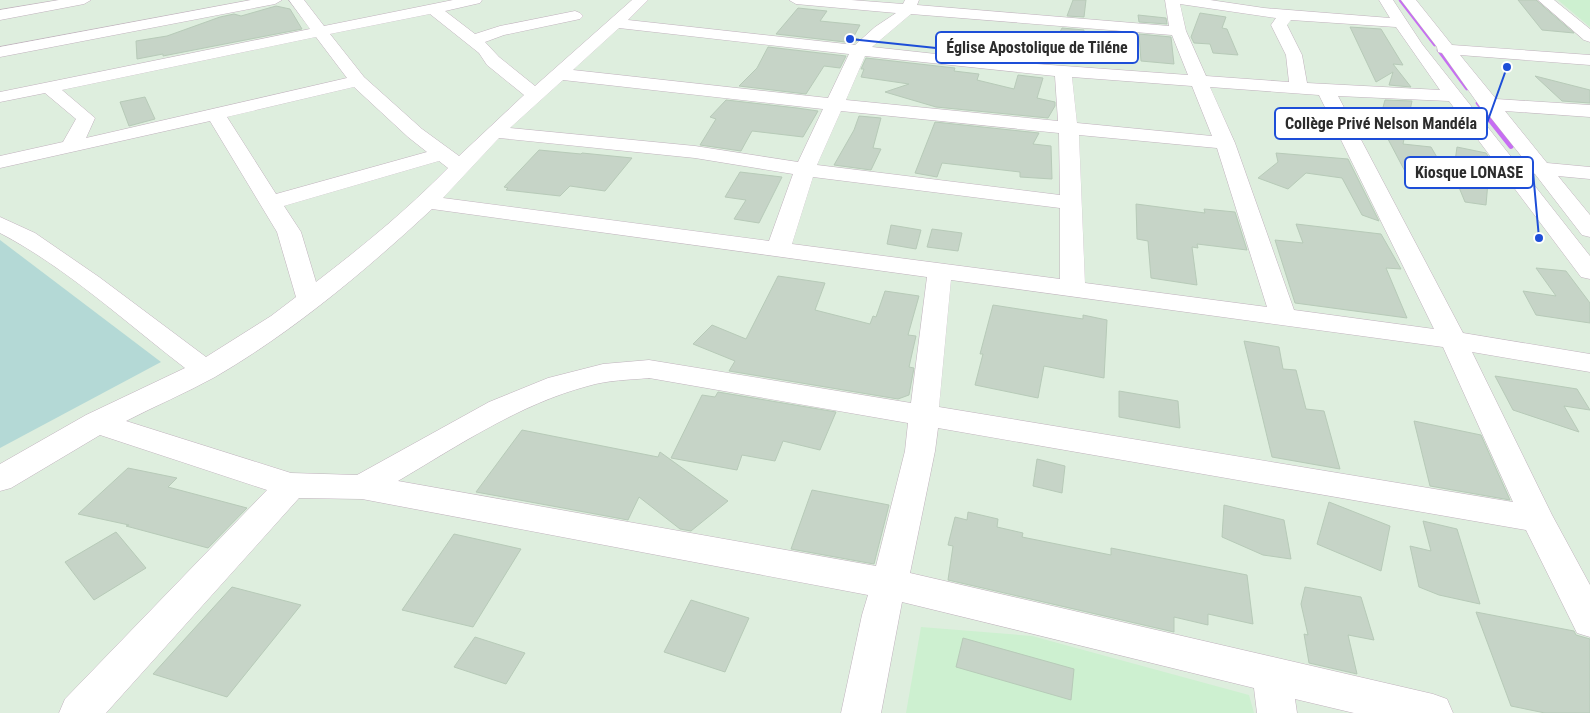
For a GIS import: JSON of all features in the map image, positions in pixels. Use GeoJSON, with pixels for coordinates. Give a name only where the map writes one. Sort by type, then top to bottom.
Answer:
{"type":"FeatureCollection","features":[{"type":"Feature","properties":{"kind":"street"},"geometry":{"type":"LineString","coordinates":[[0,15],[84,0]]}},
{"type":"Feature","properties":{"kind":"street"},"geometry":{"type":"LineString","coordinates":[[0,52],[211,6],[276,0]]}},
{"type":"Feature","properties":{"kind":"street"},"geometry":{"type":"LineString","coordinates":[[296,0],[358,81],[450,160]]}},
{"type":"Feature","properties":{"kind":"street"},"geometry":{"type":"LineString","coordinates":[[0,97],[475,0]]}},
{"type":"Feature","properties":{"kind":"street"},"geometry":{"type":"LineString","coordinates":[[272,202],[450,160],[494,132],[641,0]]}},
{"type":"Feature","properties":{"kind":"street"},"geometry":{"type":"LineString","coordinates":[[796,0],[911,4],[1014,17],[1178,31]]}},
{"type":"Feature","properties":{"kind":"street"},"geometry":{"type":"LineString","coordinates":[[1172,0],[1178,31],[1225,143],[1283,316]]}},
{"type":"Feature","properties":{"kind":"street"},"geometry":{"type":"LineString","coordinates":[[1182,0],[1284,8],[1360,21],[1399,23]]}},
{"type":"Feature","properties":{"kind":"street"},"geometry":{"type":"LineString","coordinates":[[1386,0],[1399,23],[1452,96],[1590,272]]}},
{"type":"Feature","properties":{"kind":"street"},"geometry":{"type":"LineString","coordinates":[[1408,0],[1444,49],[1590,230]]}},
{"type":"Feature","properties":{"kind":"street"},"geometry":{"type":"LineString","coordinates":[[1545,0],[1590,37]]}},
{"type":"Feature","properties":{"kind":"street"},"geometry":{"type":"LineString","coordinates":[[1014,17],[1026,3]]}},
{"type":"Feature","properties":{"kind":"street"},"geometry":{"type":"LineString","coordinates":[[778,249],[805,169],[860,49],[911,4]]}},
{"type":"Feature","properties":{"kind":"street"},"geometry":{"type":"LineString","coordinates":[[563,5],[575,16],[607,30],[860,49],[1064,71],[1326,90],[1452,96]]}},
{"type":"Feature","properties":{"kind":"street"},"geometry":{"type":"LineString","coordinates":[[1284,8],[1279,25],[1294,55],[1299,88]]}},
{"type":"Feature","properties":{"kind":"street"},"geometry":{"type":"LineString","coordinates":[[433,9],[474,40],[493,61],[535,95]]}},
{"type":"Feature","properties":{"kind":"street"},"geometry":{"type":"LineString","coordinates":[[474,40],[500,31],[575,16]]}},
{"type":"Feature","properties":{"kind":"street"},"geometry":{"type":"LineString","coordinates":[[1444,49],[1590,60]]}},
{"type":"Feature","properties":{"kind":"street"},"geometry":{"type":"LineString","coordinates":[[1064,71],[1062,86],[1068,127],[1072,203],[1073,289]]}},
{"type":"Feature","properties":{"kind":"street"},"geometry":{"type":"LineString","coordinates":[[559,74],[1225,143]]}},
{"type":"Feature","properties":{"kind":"street"},"geometry":{"type":"LineString","coordinates":[[0,162],[216,115],[358,81]]}},
{"type":"Feature","properties":{"kind":"street"},"geometry":{"type":"LineString","coordinates":[[48,87],[86,118],[71,147]]}},
{"type":"Feature","properties":{"kind":"street"},"geometry":{"type":"LineString","coordinates":[[1326,90],[1453,340],[1537,519],[1587,610]]}},
{"type":"Feature","properties":{"kind":"street"},"geometry":{"type":"LineString","coordinates":[[1488,104],[1590,111]]}},
{"type":"Feature","properties":{"kind":"street"},"geometry":{"type":"LineString","coordinates":[[216,115],[239,156],[272,202],[289,232],[309,300]]}},
{"type":"Feature","properties":{"kind":"street"},"geometry":{"type":"LineString","coordinates":[[494,132],[695,152],[805,169],[1072,203]]}},
{"type":"Feature","properties":{"kind":"street"},"geometry":{"type":"LineString","coordinates":[[0,479],[97,424],[204,370],[280,322],[384,241],[427,202],[450,160]]}},
{"type":"Feature","properties":{"kind":"street"},"geometry":{"type":"LineString","coordinates":[[1506,165],[1590,173]]}},
{"type":"Feature","properties":{"kind":"street"},"geometry":{"type":"LineString","coordinates":[[427,202],[1283,316],[1453,340],[1590,363]]}},
{"type":"Feature","properties":{"kind":"street"},"geometry":{"type":"LineString","coordinates":[[0,224],[27,238],[90,282],[204,370]]}},
{"type":"Feature","properties":{"kind":"street"},"geometry":{"type":"LineString","coordinates":[[861,713],[880,615],[890,584],[920,451],[940,270]]}},
{"type":"Feature","properties":{"kind":"street"},"geometry":{"type":"LineString","coordinates":[[362,487],[471,425],[538,393],[589,376],[649,369],[924,417],[1537,519]]}},
{"type":"Feature","properties":{"kind":"street"},"geometry":{"type":"LineString","coordinates":[[97,424],[291,485],[362,487],[890,584],[1433,713]]}},
{"type":"Feature","properties":{"kind":"street"},"geometry":{"type":"LineString","coordinates":[[79,713],[291,485]]}},
{"type":"Feature","properties":{"kind":"street"},"geometry":{"type":"LineString","coordinates":[[1272,676],[1277,713]]}},
{"type":"Feature","properties":{"kind":"shaded area"},"geometry":{"type":"Polygon","coordinates":[[[1558,0],[1590,0],[1590,27],[1558,0]]]}},
{"type":"Feature","properties":{"kind":"shaded area"},"geometry":{"type":"Polygon","coordinates":[[[0,240],[161,362],[0,448],[0,240]]]}},
{"type":"Feature","properties":{"kind":"shaded area"},"geometry":{"type":"Polygon","coordinates":[[[921,627],[1032,636],[1249,695],[1254,713],[906,713],[921,627]]]}},
{"type":"Feature","properties":{"kind":"building"},"geometry":{"type":"Polygon","coordinates":[[[1073,0],[1086,0],[1084,17],[1067,16],[1073,0]]]}},
{"type":"Feature","properties":{"kind":"building"},"geometry":{"type":"Polygon","coordinates":[[[1518,0],[1536,0],[1574,33],[1542,30],[1518,0]]]}},
{"type":"Feature","properties":{"kind":"building"},"geometry":{"type":"Polygon","coordinates":[[[276,6],[290,9],[302,29],[163,56],[163,54],[137,59],[136,41],[167,36],[220,17],[234,14],[241,16],[276,6]]]}},
{"type":"Feature","properties":{"kind":"building"},"geometry":{"type":"Polygon","coordinates":[[[798,8],[827,11],[820,21],[860,25],[853,38],[859,39],[854,43],[776,34],[798,8]]]}},
{"type":"Feature","properties":{"kind":"building"},"geometry":{"type":"Polygon","coordinates":[[[1200,13],[1226,17],[1222,28],[1227,29],[1238,55],[1213,53],[1210,44],[1194,43],[1191,37],[1200,13]]]}},
{"type":"Feature","properties":{"kind":"building"},"geometry":{"type":"Polygon","coordinates":[[[1138,15],[1166,18],[1167,24],[1139,22],[1138,15]]]}},
{"type":"Feature","properties":{"kind":"building"},"geometry":{"type":"Polygon","coordinates":[[[1350,27],[1381,29],[1403,65],[1393,64],[1411,87],[1389,85],[1393,72],[1376,82],[1350,27]]]}},
{"type":"Feature","properties":{"kind":"building"},"geometry":{"type":"Polygon","coordinates":[[[1062,28],[1084,30],[1083,36],[1058,36],[1062,28]]]}},
{"type":"Feature","properties":{"kind":"building"},"geometry":{"type":"Polygon","coordinates":[[[1139,34],[1171,37],[1174,64],[1141,61],[1139,34]]]}},
{"type":"Feature","properties":{"kind":"building"},"geometry":{"type":"Polygon","coordinates":[[[768,47],[846,56],[840,68],[824,66],[806,94],[739,86],[757,68],[768,47]]]}},
{"type":"Feature","properties":{"kind":"building"},"geometry":{"type":"Polygon","coordinates":[[[866,58],[955,68],[954,71],[979,74],[977,80],[1014,89],[1018,75],[1043,78],[1037,98],[1055,102],[1055,106],[1048,118],[936,107],[885,92],[909,84],[861,77],[864,69],[861,69],[866,58]]]}},
{"type":"Feature","properties":{"kind":"building"},"geometry":{"type":"Polygon","coordinates":[[[1535,76],[1590,90],[1590,103],[1562,101],[1535,76]]]}},
{"type":"Feature","properties":{"kind":"building"},"geometry":{"type":"Polygon","coordinates":[[[145,97],[155,119],[129,126],[120,102],[145,97]]]}},
{"type":"Feature","properties":{"kind":"building"},"geometry":{"type":"Polygon","coordinates":[[[726,100],[818,111],[803,137],[752,131],[741,151],[700,145],[716,119],[710,117],[726,100]]]}},
{"type":"Feature","properties":{"kind":"building"},"geometry":{"type":"Polygon","coordinates":[[[1385,100],[1412,101],[1403,144],[1431,147],[1452,183],[1457,147],[1486,153],[1490,159],[1486,205],[1465,202],[1458,185],[1409,179],[1379,122],[1385,100]]]}},
{"type":"Feature","properties":{"kind":"building"},"geometry":{"type":"Polygon","coordinates":[[[859,116],[881,118],[873,148],[881,149],[871,170],[834,165],[854,130],[859,116]]]}},
{"type":"Feature","properties":{"kind":"building"},"geometry":{"type":"Polygon","coordinates":[[[935,122],[1039,133],[1033,144],[1051,146],[1052,179],[1020,177],[1020,172],[942,163],[937,177],[915,173],[935,122]]]}},
{"type":"Feature","properties":{"kind":"building"},"geometry":{"type":"Polygon","coordinates":[[[539,150],[632,158],[605,191],[570,186],[560,196],[506,190],[508,188],[504,187],[539,150]]]}},
{"type":"Feature","properties":{"kind":"building"},"geometry":{"type":"Polygon","coordinates":[[[1276,153],[1348,159],[1379,221],[1362,215],[1342,178],[1306,173],[1288,189],[1258,178],[1278,162],[1276,153]]]}},
{"type":"Feature","properties":{"kind":"building"},"geometry":{"type":"Polygon","coordinates":[[[740,172],[782,177],[759,223],[734,219],[746,200],[725,197],[740,172]]]}},
{"type":"Feature","properties":{"kind":"building"},"geometry":{"type":"Polygon","coordinates":[[[1136,204],[1205,213],[1204,209],[1235,212],[1247,250],[1197,244],[1198,248],[1192,247],[1197,285],[1151,278],[1148,241],[1137,239],[1136,204]]]}},
{"type":"Feature","properties":{"kind":"building"},"geometry":{"type":"Polygon","coordinates":[[[1296,224],[1381,234],[1401,269],[1386,268],[1407,318],[1295,303],[1275,240],[1303,243],[1296,224]]]}},
{"type":"Feature","properties":{"kind":"building"},"geometry":{"type":"Polygon","coordinates":[[[891,225],[921,230],[916,249],[887,244],[891,225]]]}},
{"type":"Feature","properties":{"kind":"building"},"geometry":{"type":"Polygon","coordinates":[[[932,229],[962,233],[958,251],[927,247],[932,229]]]}},
{"type":"Feature","properties":{"kind":"building"},"geometry":{"type":"Polygon","coordinates":[[[1536,268],[1566,271],[1590,303],[1590,323],[1536,315],[1523,291],[1556,296],[1536,268]]]}},
{"type":"Feature","properties":{"kind":"building"},"geometry":{"type":"Polygon","coordinates":[[[778,276],[825,283],[815,310],[870,324],[873,316],[876,317],[885,291],[919,296],[908,335],[916,336],[909,367],[914,368],[909,395],[898,399],[729,371],[735,361],[693,344],[712,325],[746,339],[778,276]]]}},
{"type":"Feature","properties":{"kind":"building"},"geometry":{"type":"Polygon","coordinates":[[[993,305],[1083,319],[1083,315],[1107,320],[1104,378],[1044,366],[1038,398],[975,385],[983,354],[980,354],[993,305]]]}},
{"type":"Feature","properties":{"kind":"building"},"geometry":{"type":"Polygon","coordinates":[[[1244,341],[1279,347],[1283,369],[1296,370],[1306,409],[1324,411],[1340,469],[1272,457],[1244,341]]]}},
{"type":"Feature","properties":{"kind":"building"},"geometry":{"type":"Polygon","coordinates":[[[1495,376],[1577,389],[1590,410],[1564,406],[1579,432],[1513,410],[1495,376]]]}},
{"type":"Feature","properties":{"kind":"building"},"geometry":{"type":"Polygon","coordinates":[[[1119,391],[1178,401],[1180,428],[1119,417],[1119,391]]]}},
{"type":"Feature","properties":{"kind":"building"},"geometry":{"type":"Polygon","coordinates":[[[718,392],[836,412],[820,450],[783,441],[775,461],[742,455],[737,470],[671,458],[702,395],[715,397],[718,392]]]}},
{"type":"Feature","properties":{"kind":"building"},"geometry":{"type":"Polygon","coordinates":[[[1414,421],[1481,435],[1510,500],[1430,486],[1414,421]]]}},
{"type":"Feature","properties":{"kind":"building"},"geometry":{"type":"Polygon","coordinates":[[[522,430],[658,457],[660,452],[728,501],[691,531],[680,529],[639,497],[628,520],[476,492],[522,430]]]}},
{"type":"Feature","properties":{"kind":"building"},"geometry":{"type":"Polygon","coordinates":[[[1037,459],[1065,466],[1062,493],[1033,486],[1037,459]]]}},
{"type":"Feature","properties":{"kind":"building"},"geometry":{"type":"Polygon","coordinates":[[[128,468],[177,478],[168,487],[247,508],[208,548],[126,526],[129,525],[78,514],[128,468]]]}},
{"type":"Feature","properties":{"kind":"building"},"geometry":{"type":"Polygon","coordinates":[[[812,490],[889,505],[874,564],[791,549],[812,490]]]}},
{"type":"Feature","properties":{"kind":"building"},"geometry":{"type":"Polygon","coordinates":[[[1329,502],[1390,526],[1381,571],[1317,544],[1329,502]]]}},
{"type":"Feature","properties":{"kind":"building"},"geometry":{"type":"Polygon","coordinates":[[[1224,505],[1284,520],[1291,559],[1263,555],[1222,537],[1224,505]]]}},
{"type":"Feature","properties":{"kind":"building"},"geometry":{"type":"Polygon","coordinates":[[[968,512],[998,519],[997,527],[1023,533],[1022,537],[1111,555],[1111,548],[1247,575],[1253,624],[1208,614],[1208,625],[1174,617],[1174,632],[948,580],[953,546],[948,545],[955,517],[967,520],[968,512]]]}},
{"type":"Feature","properties":{"kind":"building"},"geometry":{"type":"Polygon","coordinates":[[[1423,521],[1457,529],[1480,604],[1439,595],[1419,587],[1410,546],[1431,551],[1423,521]]]}},
{"type":"Feature","properties":{"kind":"building"},"geometry":{"type":"Polygon","coordinates":[[[116,532],[146,568],[94,600],[65,562],[116,532]]]}},
{"type":"Feature","properties":{"kind":"building"},"geometry":{"type":"Polygon","coordinates":[[[454,534],[521,549],[473,627],[402,610],[454,534]]]}},
{"type":"Feature","properties":{"kind":"building"},"geometry":{"type":"Polygon","coordinates":[[[232,587],[301,605],[227,697],[153,674],[232,587]]]}},
{"type":"Feature","properties":{"kind":"building"},"geometry":{"type":"Polygon","coordinates":[[[1305,587],[1361,597],[1374,640],[1348,635],[1357,674],[1309,663],[1304,634],[1308,635],[1301,604],[1305,587]]]}},
{"type":"Feature","properties":{"kind":"building"},"geometry":{"type":"Polygon","coordinates":[[[691,600],[749,618],[725,672],[664,652],[691,600]]]}},
{"type":"Feature","properties":{"kind":"building"},"geometry":{"type":"Polygon","coordinates":[[[1476,612],[1574,631],[1576,635],[1590,639],[1590,713],[1545,713],[1511,706],[1476,612]]]}},
{"type":"Feature","properties":{"kind":"building"},"geometry":{"type":"Polygon","coordinates":[[[475,637],[525,653],[506,684],[454,667],[475,637]]]}},
{"type":"Feature","properties":{"kind":"building"},"geometry":{"type":"Polygon","coordinates":[[[963,638],[1074,669],[1071,700],[956,667],[963,638]]]}},
{"type":"Feature","properties":{"kind":"waterway"},"geometry":{"type":"LineString","coordinates":[[1401,0],[1435,44]]}},
{"type":"Feature","properties":{"kind":"waterway"},"geometry":{"type":"LineString","coordinates":[[1439,50],[1467,88]]}},
{"type":"Feature","properties":{"kind":"waterway"},"geometry":{"type":"LineString","coordinates":[[1478,103],[1489,118]]}},
{"type":"Feature","properties":{"kind":"waterway"},"geometry":{"type":"LineString","coordinates":[[1488,117],[1511,146]]}},
{"type":"Feature","properties":{"kind":"place","name":"Église Apostolique de Tiléne"},"geometry":{"type":"Point","coordinates":[850,39]}},
{"type":"Feature","properties":{"kind":"place","name":"Collège Privé Nelson Mandéla"},"geometry":{"type":"Point","coordinates":[1507,67]}},
{"type":"Feature","properties":{"kind":"place","name":"Kiosque LONASE"},"geometry":{"type":"Point","coordinates":[1539,238]}}]}
